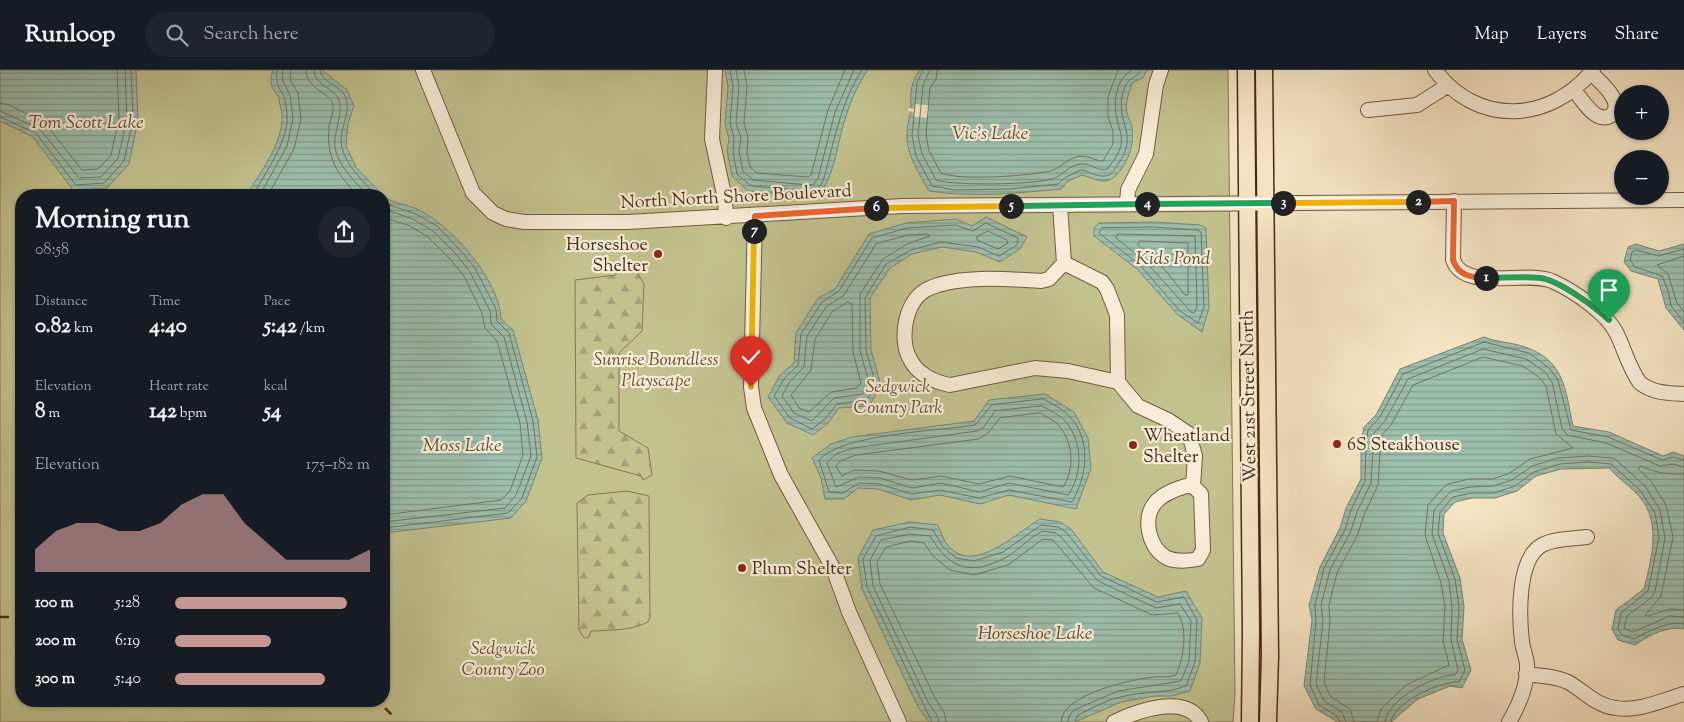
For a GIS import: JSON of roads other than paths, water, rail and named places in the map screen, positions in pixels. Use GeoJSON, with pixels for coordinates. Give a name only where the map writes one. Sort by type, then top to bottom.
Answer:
{"type":"FeatureCollection","features":[{"type":"Feature","properties":{"kind":"main road","name":"West 21st Street North"},"geometry":{"type":"LineString","coordinates":[[1246,70],[1251,623],[1250,722]]}},
{"type":"Feature","properties":{"kind":"main road","name":"West 21st Street North"},"geometry":{"type":"LineString","coordinates":[[1264,70],[1270,648],[1268,722]]}},
{"type":"Feature","properties":{"kind":"street","name":"North North Shore Boulevard"},"geometry":{"type":"LineString","coordinates":[[423,70],[469,185],[479,201],[493,213],[506,219],[524,222],[628,222],[726,218],[902,206],[1684,200]]}},
{"type":"Feature","properties":{"kind":"street"},"geometry":{"type":"LineString","coordinates":[[715,70],[712,139],[725,200],[726,218]]}},
{"type":"Feature","properties":{"kind":"street"},"geometry":{"type":"LineString","coordinates":[[1127,204],[1128,190],[1146,154],[1156,85],[1161,70]]}},
{"type":"Feature","properties":{"kind":"street"},"geometry":{"type":"LineString","coordinates":[[1435,70],[1447,86],[1460,96],[1475,103],[1512,112],[1531,110],[1549,105],[1574,90],[1592,71],[1614,97],[1616,108],[1614,114],[1608,117],[1598,116],[1574,90]]}},
{"type":"Feature","properties":{"kind":"street"},"geometry":{"type":"LineString","coordinates":[[1368,110],[1417,105],[1447,86]]}},
{"type":"Feature","properties":{"kind":"street"},"geometry":{"type":"LineString","coordinates":[[1454,201],[1453,260],[1456,267],[1464,275],[1475,278],[1542,278],[1553,282],[1597,309],[1609,320],[1640,383],[1649,390],[1684,394]]}},
{"type":"Feature","properties":{"kind":"street"},"geometry":{"type":"LineString","coordinates":[[1060,205],[1064,263],[1049,279],[1041,281],[974,281],[928,288],[918,295],[910,309],[906,324],[906,348],[910,360],[928,378],[939,383],[950,384],[1035,368],[1068,371],[1118,382],[1138,406],[1168,420],[1189,434],[1195,456],[1193,486],[1201,494],[1203,550],[1198,559],[1177,561],[1167,557],[1154,546],[1148,528],[1148,519],[1155,503],[1162,497],[1186,486],[1193,486]]}},
{"type":"Feature","properties":{"kind":"street"},"geometry":{"type":"LineString","coordinates":[[755,216],[751,378],[754,408],[781,475],[833,568],[849,612],[899,722]]}},
{"type":"Feature","properties":{"kind":"street"},"geometry":{"type":"LineString","coordinates":[[1064,263],[1102,282],[1107,289],[1117,315],[1118,382]]}},
{"type":"Feature","properties":{"kind":"street"},"geometry":{"type":"LineString","coordinates":[[1508,722],[1521,696],[1526,674],[1527,664],[1521,636],[1525,566],[1529,558],[1542,545],[1552,541],[1588,537]]}},
{"type":"Feature","properties":{"kind":"street"},"geometry":{"type":"LineString","coordinates":[[1526,674],[1558,678],[1572,685],[1596,702],[1616,709],[1638,707],[1684,694]]}},
{"type":"Feature","properties":{"kind":"street"},"geometry":{"type":"LineString","coordinates":[[1114,722],[1155,709],[1178,707],[1192,710],[1201,722]]}},
{"type":"Feature","properties":{"kind":"water","name":"Tom Scott Lake"},"geometry":{"type":"Polygon","coordinates":[[[0,70],[136,70],[138,120],[129,164],[107,188],[72,189],[33,137],[0,121],[0,70]]]}},
{"type":"Feature","properties":{"kind":"water"},"geometry":{"type":"Polygon","coordinates":[[[273,70],[322,70],[347,90],[354,106],[348,123],[346,146],[356,167],[377,189],[251,189],[270,157],[279,137],[282,114],[279,97],[274,91],[271,78],[273,70]]]}},
{"type":"Feature","properties":{"kind":"water"},"geometry":{"type":"Polygon","coordinates":[[[725,70],[868,70],[850,104],[830,176],[820,194],[808,196],[748,191],[732,176],[727,150],[729,139],[725,123],[728,87],[725,70]]]}},
{"type":"Feature","properties":{"kind":"water","name":"Vic's Lake"},"geometry":{"type":"Polygon","coordinates":[[[920,70],[1147,70],[1143,78],[1132,83],[1127,113],[1132,126],[1132,144],[1125,163],[1113,178],[1104,181],[1082,175],[1068,181],[1061,189],[1012,193],[962,194],[929,191],[911,156],[907,141],[907,130],[911,109],[912,87],[920,70]]]}},
{"type":"Feature","properties":{"kind":"water","name":"Moss Lake"},"geometry":{"type":"Polygon","coordinates":[[[390,200],[415,208],[446,228],[472,256],[483,272],[499,304],[501,319],[513,330],[538,420],[542,458],[526,501],[511,518],[390,532],[390,200]]]}},
{"type":"Feature","properties":{"kind":"water"},"geometry":{"type":"Polygon","coordinates":[[[986,217],[1027,237],[1020,249],[1000,262],[976,252],[942,247],[912,254],[890,268],[870,298],[871,350],[881,386],[869,406],[839,408],[828,423],[813,435],[787,423],[768,397],[780,375],[794,363],[796,333],[818,298],[835,289],[869,234],[906,223],[956,219],[972,226],[986,217]]]}},
{"type":"Feature","properties":{"kind":"water","name":"Kids Pond"},"geometry":{"type":"Polygon","coordinates":[[[1154,222],[1200,225],[1206,228],[1209,308],[1202,332],[1177,314],[1137,269],[1094,236],[1094,228],[1099,223],[1154,222]]]}},
{"type":"Feature","properties":{"kind":"water"},"geometry":{"type":"Polygon","coordinates":[[[1636,244],[1659,251],[1684,244],[1684,330],[1666,308],[1658,279],[1631,271],[1624,262],[1628,247],[1636,244]]]}},
{"type":"Feature","properties":{"kind":"water"},"geometry":{"type":"Polygon","coordinates":[[[1484,337],[1522,346],[1547,359],[1555,367],[1565,388],[1573,426],[1609,432],[1663,456],[1673,452],[1684,456],[1684,629],[1665,630],[1635,645],[1618,640],[1612,629],[1616,610],[1644,589],[1647,577],[1653,538],[1649,514],[1644,502],[1609,468],[1561,469],[1536,476],[1517,491],[1495,498],[1472,498],[1455,502],[1444,514],[1443,533],[1460,578],[1464,607],[1462,639],[1471,670],[1462,688],[1450,686],[1418,699],[1391,722],[1336,721],[1316,709],[1304,686],[1312,620],[1309,605],[1320,567],[1340,528],[1346,508],[1361,479],[1361,443],[1364,427],[1376,415],[1400,369],[1484,337]]]}},
{"type":"Feature","properties":{"kind":"water"},"geometry":{"type":"Polygon","coordinates":[[[1045,394],[1074,412],[1088,438],[1091,468],[1076,509],[1009,495],[980,504],[940,495],[911,500],[878,489],[858,488],[844,499],[825,499],[821,478],[812,458],[831,444],[852,437],[974,421],[989,400],[1045,394]]]}},
{"type":"Feature","properties":{"kind":"water","name":"Horseshoe Lake"},"geometry":{"type":"Polygon","coordinates":[[[1040,519],[1060,522],[1071,529],[1103,572],[1158,597],[1186,591],[1202,618],[1200,663],[1190,691],[1172,696],[1155,696],[1121,702],[1075,722],[929,722],[918,707],[862,589],[858,558],[873,530],[910,522],[938,525],[946,543],[956,553],[968,556],[993,549],[1040,519]]]}},
{"type":"Feature","properties":{"kind":"railway"},"geometry":{"type":"LineString","coordinates":[[0,617],[15,617]]}},
{"type":"Feature","properties":{"kind":"railway"},"geometry":{"type":"LineString","coordinates":[[384,707],[394,717]]}},
{"type":"Feature","properties":{"kind":"place","name":"Horseshoe Shelter"},"geometry":{"type":"Point","coordinates":[658,254]}},
{"type":"Feature","properties":{"kind":"place","name":"6S Steakhouse"},"geometry":{"type":"Point","coordinates":[1337,444]}},
{"type":"Feature","properties":{"kind":"place","name":"Wheatland Shelter"},"geometry":{"type":"Point","coordinates":[1133,445]}},
{"type":"Feature","properties":{"kind":"place","name":"Plum Shelter"},"geometry":{"type":"Point","coordinates":[742,568]}},
{"type":"Feature","properties":{"kind":"park label","name":"Sunrise Boundless Playscape"},"geometry":{"type":"Point","coordinates":[656,369]}},
{"type":"Feature","properties":{"kind":"park label","name":"Sedgwick County Park"},"geometry":{"type":"Point","coordinates":[898,396]}},
{"type":"Feature","properties":{"kind":"park label","name":"Sedgwick County Zoo"},"geometry":{"type":"Point","coordinates":[503,658]}}]}
